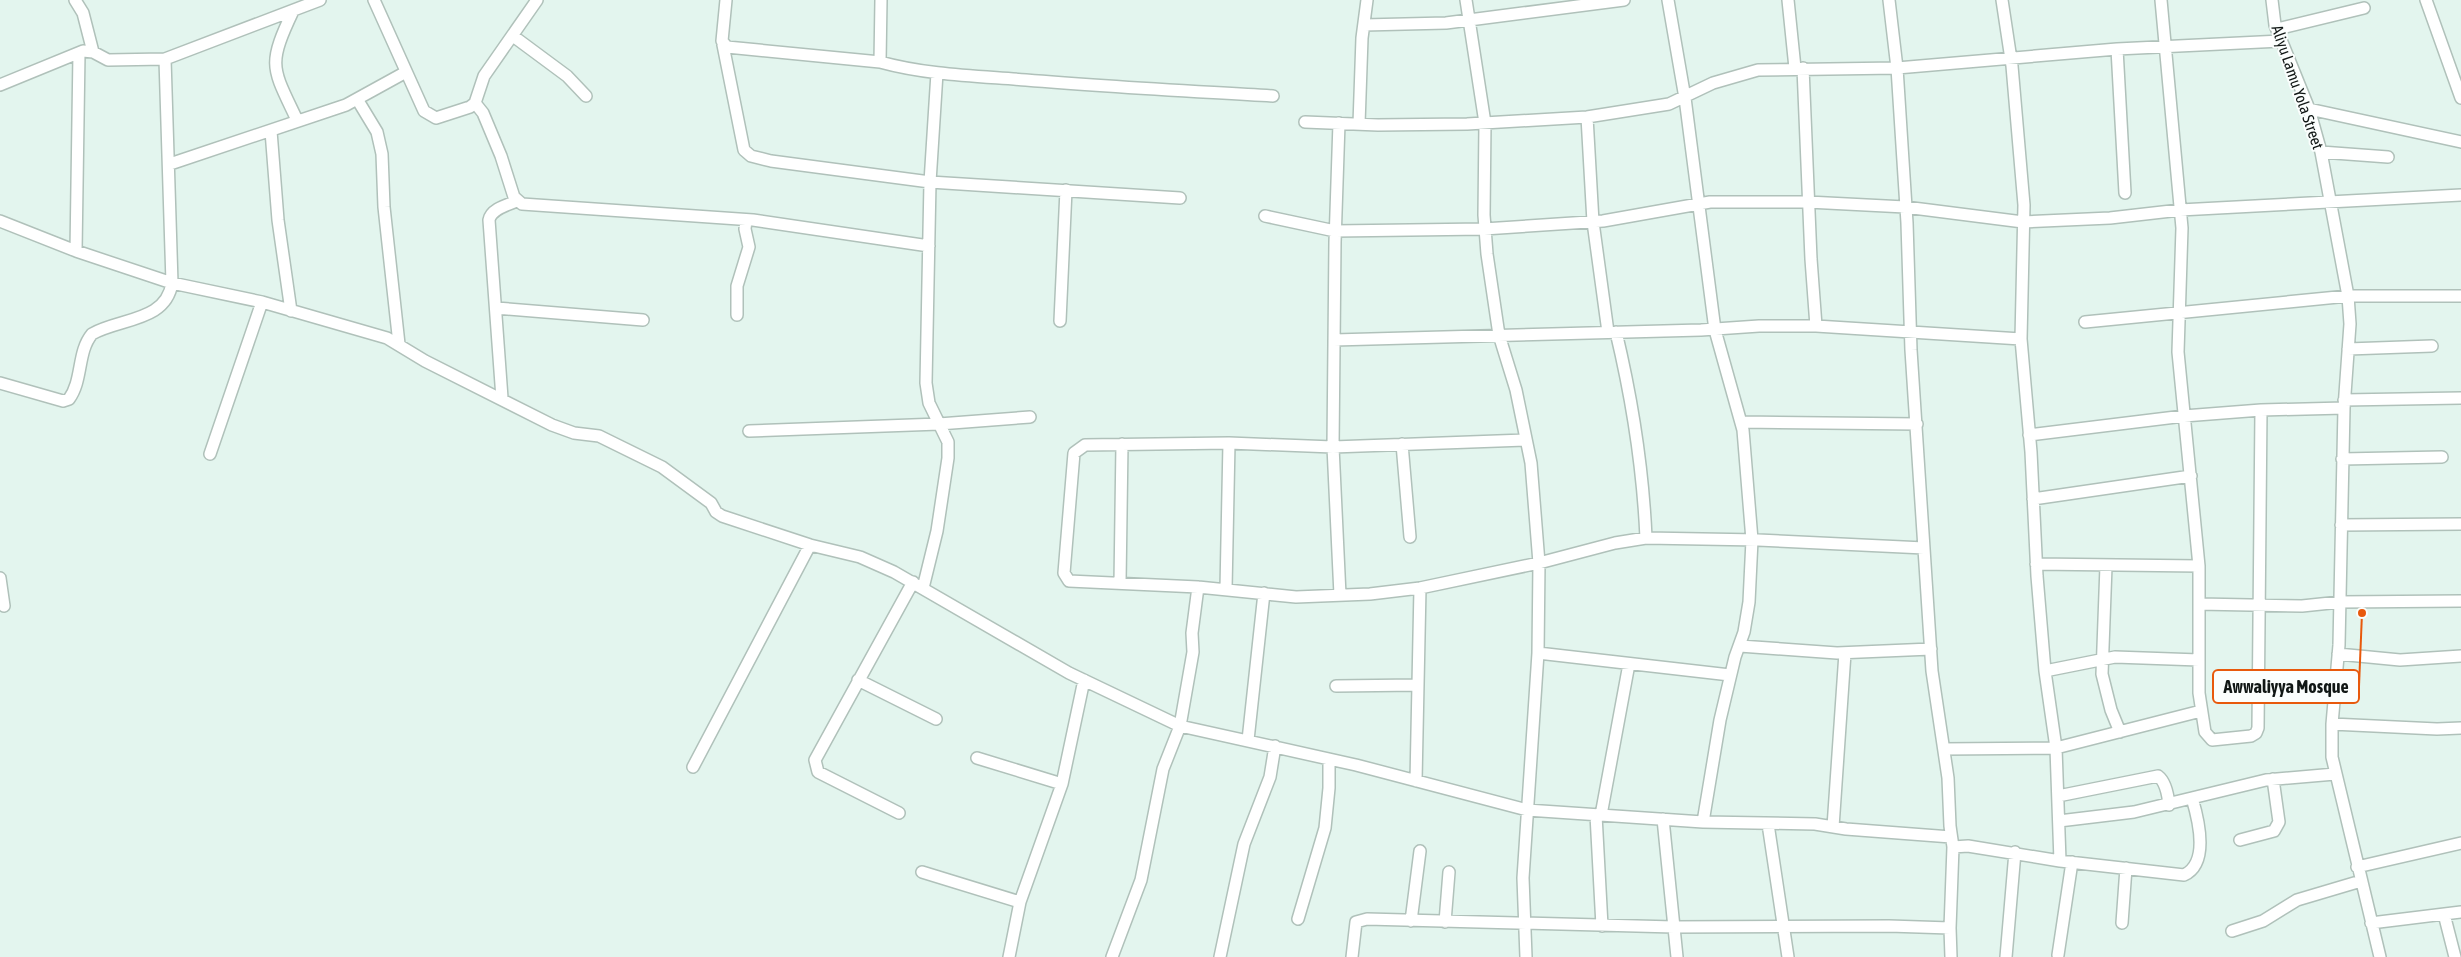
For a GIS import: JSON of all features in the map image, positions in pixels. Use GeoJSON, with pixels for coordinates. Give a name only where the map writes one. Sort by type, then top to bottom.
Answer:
{"type":"FeatureCollection","features":[{"type":"Feature","properties":{"kind":"street"},"geometry":{"type":"LineString","coordinates":[[75,0],[83,12],[93,52]]}},
{"type":"Feature","properties":{"kind":"street"},"geometry":{"type":"LineString","coordinates":[[0,85],[79,53],[93,52],[108,60],[165,59],[293,12],[320,0]]}},
{"type":"Feature","properties":{"kind":"street"},"geometry":{"type":"LineString","coordinates":[[374,0],[424,111],[436,118],[470,107],[475,103],[484,76],[537,0]]}},
{"type":"Feature","properties":{"kind":"street"},"geometry":{"type":"LineString","coordinates":[[726,0],[722,37],[746,153],[771,161],[930,182],[1180,198]]}},
{"type":"Feature","properties":{"kind":"street"},"geometry":{"type":"LineString","coordinates":[[880,62],[882,0]]}},
{"type":"Feature","properties":{"kind":"street"},"geometry":{"type":"LineString","coordinates":[[1359,124],[1367,0]]}},
{"type":"Feature","properties":{"kind":"street"},"geometry":{"type":"LineString","coordinates":[[1466,0],[1485,123],[1484,230],[1499,335],[1516,390],[1531,464],[1539,563],[1538,653],[1523,878],[1526,957]]}},
{"type":"Feature","properties":{"kind":"street"},"geometry":{"type":"LineString","coordinates":[[1364,26],[1446,23],[1624,0]]}},
{"type":"Feature","properties":{"kind":"street"},"geometry":{"type":"LineString","coordinates":[[1668,0],[1685,98],[1715,330],[1741,422],[1752,540],[1749,602],[1740,646],[1730,675],[1720,720],[1702,822]]}},
{"type":"Feature","properties":{"kind":"street"},"geometry":{"type":"LineString","coordinates":[[1788,0],[1799,68],[1816,326]]}},
{"type":"Feature","properties":{"kind":"street"},"geometry":{"type":"LineString","coordinates":[[1889,0],[1897,68],[1910,333],[1931,649],[1944,749],[1952,842],[1951,957]]}},
{"type":"Feature","properties":{"kind":"street"},"geometry":{"type":"LineString","coordinates":[[2002,0],[2011,59],[2024,222],[2021,339],[2034,499],[2036,564],[2045,671],[2056,748],[2059,821],[2066,862],[2058,955]]}},
{"type":"Feature","properties":{"kind":"street"},"geometry":{"type":"LineString","coordinates":[[2161,0],[2180,210],[2178,352],[2199,566],[2201,711],[2206,732],[2212,740],[2256,733],[2261,410]]}},
{"type":"Feature","properties":{"kind":"street","name":"Aliyu Lamu Yola Street"},"geometry":{"type":"LineString","coordinates":[[2272,0],[2279,35],[2309,109],[2321,152],[2348,296],[2350,324],[2342,459],[2340,602],[2332,724],[2335,774],[2380,957]]}},
{"type":"Feature","properties":{"kind":"street"},"geometry":{"type":"LineString","coordinates":[[2426,0],[2461,98]]}},
{"type":"Feature","properties":{"kind":"street"},"geometry":{"type":"LineString","coordinates":[[1305,122],[1359,124],[1485,123],[1587,117],[1669,104],[1714,83],[1743,73],[1799,68],[1897,68],[2279,35],[2364,8]]}},
{"type":"Feature","properties":{"kind":"street"},"geometry":{"type":"LineString","coordinates":[[293,12],[275,55],[275,70],[297,120]]}},
{"type":"Feature","properties":{"kind":"street"},"geometry":{"type":"LineString","coordinates":[[513,36],[567,76],[586,96]]}},
{"type":"Feature","properties":{"kind":"street"},"geometry":{"type":"LineString","coordinates":[[724,45],[732,48],[880,62],[937,73],[1097,86],[1273,96]]}},
{"type":"Feature","properties":{"kind":"street"},"geometry":{"type":"LineString","coordinates":[[2117,50],[2125,192]]}},
{"type":"Feature","properties":{"kind":"street"},"geometry":{"type":"LineString","coordinates":[[76,251],[79,53]]}},
{"type":"Feature","properties":{"kind":"street"},"geometry":{"type":"LineString","coordinates":[[0,383],[63,400],[69,399],[75,388],[86,346],[92,334],[134,321],[160,306],[170,295],[172,283],[170,164],[165,59]]}},
{"type":"Feature","properties":{"kind":"street"},"geometry":{"type":"LineString","coordinates":[[170,164],[346,105],[406,72]]}},
{"type":"Feature","properties":{"kind":"street"},"geometry":{"type":"LineString","coordinates":[[899,813],[816,769],[816,756],[858,680],[918,585],[936,531],[948,458],[948,442],[929,403],[926,383],[930,182],[937,73]]}},
{"type":"Feature","properties":{"kind":"street"},"geometry":{"type":"LineString","coordinates":[[357,99],[377,132],[382,154],[384,207],[398,344]]}},
{"type":"Feature","properties":{"kind":"street"},"geometry":{"type":"LineString","coordinates":[[475,103],[483,113],[517,201],[522,204],[746,220],[929,246]]}},
{"type":"Feature","properties":{"kind":"street"},"geometry":{"type":"LineString","coordinates":[[2309,109],[2461,142]]}},
{"type":"Feature","properties":{"kind":"street"},"geometry":{"type":"LineString","coordinates":[[1587,117],[1593,222],[1612,332],[1625,371],[1644,490],[1646,538]]}},
{"type":"Feature","properties":{"kind":"street"},"geometry":{"type":"LineString","coordinates":[[1339,123],[1335,231],[1333,447],[1340,595]]}},
{"type":"Feature","properties":{"kind":"street"},"geometry":{"type":"LineString","coordinates":[[271,131],[278,220],[291,311]]}},
{"type":"Feature","properties":{"kind":"street"},"geometry":{"type":"LineString","coordinates":[[2321,152],[2388,157]]}},
{"type":"Feature","properties":{"kind":"street"},"geometry":{"type":"LineString","coordinates":[[1060,321],[1066,190]]}},
{"type":"Feature","properties":{"kind":"street"},"geometry":{"type":"LineString","coordinates":[[1265,216],[1335,231],[1484,230],[1593,222],[1666,212],[1710,202],[1808,202],[1905,207],[2024,222],[2110,218],[2180,210],[2461,195]]}},
{"type":"Feature","properties":{"kind":"street"},"geometry":{"type":"LineString","coordinates":[[502,398],[489,220],[490,214],[494,211],[517,201]]}},
{"type":"Feature","properties":{"kind":"street"},"geometry":{"type":"LineString","coordinates":[[737,315],[737,286],[748,248],[745,229],[746,220]]}},
{"type":"Feature","properties":{"kind":"street"},"geometry":{"type":"LineString","coordinates":[[0,222],[76,251],[172,283],[262,302],[387,338],[458,378],[502,398],[552,425],[574,433],[599,436],[662,467],[711,503],[716,512],[722,516],[810,545],[860,557],[918,585],[1005,638],[1084,680],[1180,726],[1329,759],[1527,810],[1702,822],[1815,824],[1952,842],[2066,862],[2184,875],[2189,872],[2198,856],[2200,841],[2199,820],[2192,798]]}},
{"type":"Feature","properties":{"kind":"street"},"geometry":{"type":"LineString","coordinates":[[2085,322],[2348,296],[2461,296]]}},
{"type":"Feature","properties":{"kind":"street"},"geometry":{"type":"LineString","coordinates":[[210,454],[262,302]]}},
{"type":"Feature","properties":{"kind":"street"},"geometry":{"type":"LineString","coordinates":[[496,308],[643,320]]}},
{"type":"Feature","properties":{"kind":"street"},"geometry":{"type":"LineString","coordinates":[[1334,340],[1715,330],[1759,326],[1816,326],[2021,339]]}},
{"type":"Feature","properties":{"kind":"street"},"geometry":{"type":"LineString","coordinates":[[2348,349],[2432,346]]}},
{"type":"Feature","properties":{"kind":"street"},"geometry":{"type":"LineString","coordinates":[[2029,435],[2184,416],[2344,404],[2461,398]]}},
{"type":"Feature","properties":{"kind":"street"},"geometry":{"type":"LineString","coordinates":[[749,431],[939,424],[1030,417]]}},
{"type":"Feature","properties":{"kind":"street"},"geometry":{"type":"LineString","coordinates":[[1741,422],[1917,424]]}},
{"type":"Feature","properties":{"kind":"street"},"geometry":{"type":"LineString","coordinates":[[1525,440],[1333,447],[1229,443],[1085,445],[1074,454],[1064,573],[1069,581],[1198,587],[1296,597],[1420,588],[1539,563],[1615,543],[1646,538],[1752,540],[1924,548]]}},
{"type":"Feature","properties":{"kind":"street"},"geometry":{"type":"LineString","coordinates":[[1226,589],[1229,443]]}},
{"type":"Feature","properties":{"kind":"street"},"geometry":{"type":"LineString","coordinates":[[1120,583],[1122,444]]}},
{"type":"Feature","properties":{"kind":"street"},"geometry":{"type":"LineString","coordinates":[[1402,444],[1410,537]]}},
{"type":"Feature","properties":{"kind":"street"},"geometry":{"type":"LineString","coordinates":[[2342,459],[2442,457]]}},
{"type":"Feature","properties":{"kind":"street"},"geometry":{"type":"LineString","coordinates":[[2034,499],[2191,476]]}},
{"type":"Feature","properties":{"kind":"street"},"geometry":{"type":"LineString","coordinates":[[2341,525],[2461,524]]}},
{"type":"Feature","properties":{"kind":"street"},"geometry":{"type":"LineString","coordinates":[[693,767],[810,545]]}},
{"type":"Feature","properties":{"kind":"street"},"geometry":{"type":"LineString","coordinates":[[2036,564],[2199,566]]}},
{"type":"Feature","properties":{"kind":"street"},"geometry":{"type":"LineString","coordinates":[[2106,566],[2101,658],[2102,674],[2111,710],[2120,732]]}},
{"type":"Feature","properties":{"kind":"street"},"geometry":{"type":"LineString","coordinates":[[0,578],[4,606]]}},
{"type":"Feature","properties":{"kind":"street"},"geometry":{"type":"LineString","coordinates":[[1112,957],[1141,880],[1163,769],[1180,726],[1193,652],[1192,634],[1198,587]]}},
{"type":"Feature","properties":{"kind":"street"},"geometry":{"type":"LineString","coordinates":[[1416,781],[1420,588]]}},
{"type":"Feature","properties":{"kind":"street"},"geometry":{"type":"LineString","coordinates":[[1248,740],[1264,593]]}},
{"type":"Feature","properties":{"kind":"street"},"geometry":{"type":"LineString","coordinates":[[2199,604],[2302,606],[2340,602],[2461,601]]}},
{"type":"Feature","properties":{"kind":"street"},"geometry":{"type":"LineString","coordinates":[[1740,646],[1845,653],[1931,649]]}},
{"type":"Feature","properties":{"kind":"street"},"geometry":{"type":"LineString","coordinates":[[1538,653],[1730,675]]}},
{"type":"Feature","properties":{"kind":"street"},"geometry":{"type":"LineString","coordinates":[[1833,827],[1845,653]]}},
{"type":"Feature","properties":{"kind":"street"},"geometry":{"type":"LineString","coordinates":[[2338,654],[2400,660],[2461,656]]}},
{"type":"Feature","properties":{"kind":"street"},"geometry":{"type":"LineString","coordinates":[[2045,671],[2101,658],[2199,660]]}},
{"type":"Feature","properties":{"kind":"street"},"geometry":{"type":"LineString","coordinates":[[1602,926],[1598,815],[1629,664]]}},
{"type":"Feature","properties":{"kind":"street"},"geometry":{"type":"LineString","coordinates":[[858,680],[936,719]]}},
{"type":"Feature","properties":{"kind":"street"},"geometry":{"type":"LineString","coordinates":[[1009,957],[1020,902],[1062,784],[1084,680]]}},
{"type":"Feature","properties":{"kind":"street"},"geometry":{"type":"LineString","coordinates":[[1336,686],[1418,686]]}},
{"type":"Feature","properties":{"kind":"street"},"geometry":{"type":"LineString","coordinates":[[1944,749],[2056,748],[2201,711]]}},
{"type":"Feature","properties":{"kind":"street"},"geometry":{"type":"LineString","coordinates":[[2332,724],[2437,729],[2461,728]]}},
{"type":"Feature","properties":{"kind":"street"},"geometry":{"type":"LineString","coordinates":[[1220,957],[1244,844],[1270,777],[1275,746]]}},
{"type":"Feature","properties":{"kind":"street"},"geometry":{"type":"LineString","coordinates":[[978,758],[1062,784]]}},
{"type":"Feature","properties":{"kind":"street"},"geometry":{"type":"LineString","coordinates":[[1298,919],[1325,828],[1329,788],[1329,759]]}},
{"type":"Feature","properties":{"kind":"street"},"geometry":{"type":"LineString","coordinates":[[2059,821],[2134,812],[2274,779],[2335,774]]}},
{"type":"Feature","properties":{"kind":"street"},"geometry":{"type":"LineString","coordinates":[[2058,796],[2158,776],[2161,778],[2166,789],[2169,805]]}},
{"type":"Feature","properties":{"kind":"street"},"geometry":{"type":"LineString","coordinates":[[2240,840],[2274,831],[2278,828],[2274,779]]}},
{"type":"Feature","properties":{"kind":"street"},"geometry":{"type":"LineString","coordinates":[[1663,819],[1676,957]]}},
{"type":"Feature","properties":{"kind":"street"},"geometry":{"type":"LineString","coordinates":[[1768,824],[1788,957]]}},
{"type":"Feature","properties":{"kind":"street"},"geometry":{"type":"LineString","coordinates":[[2357,867],[2461,843]]}},
{"type":"Feature","properties":{"kind":"street"},"geometry":{"type":"LineString","coordinates":[[1411,921],[1420,851]]}},
{"type":"Feature","properties":{"kind":"street"},"geometry":{"type":"LineString","coordinates":[[2006,957],[2015,852]]}},
{"type":"Feature","properties":{"kind":"street"},"geometry":{"type":"LineString","coordinates":[[2122,923],[2126,868]]}},
{"type":"Feature","properties":{"kind":"street"},"geometry":{"type":"LineString","coordinates":[[922,872],[1020,902]]}},
{"type":"Feature","properties":{"kind":"street"},"geometry":{"type":"LineString","coordinates":[[1445,922],[1449,872]]}},
{"type":"Feature","properties":{"kind":"street"},"geometry":{"type":"LineString","coordinates":[[2232,931],[2263,921],[2296,900],[2361,881]]}},
{"type":"Feature","properties":{"kind":"street"},"geometry":{"type":"LineString","coordinates":[[2371,923],[2461,912]]}},
{"type":"Feature","properties":{"kind":"street"},"geometry":{"type":"LineString","coordinates":[[2444,914],[2455,957]]}},
{"type":"Feature","properties":{"kind":"street"},"geometry":{"type":"LineString","coordinates":[[1352,957],[1358,921],[1367,919],[1602,926],[1950,928]]}},
{"type":"Feature","properties":{"kind":"place","name":"Awwaliyya Mosque"},"geometry":{"type":"Point","coordinates":[2362,613]}}]}
